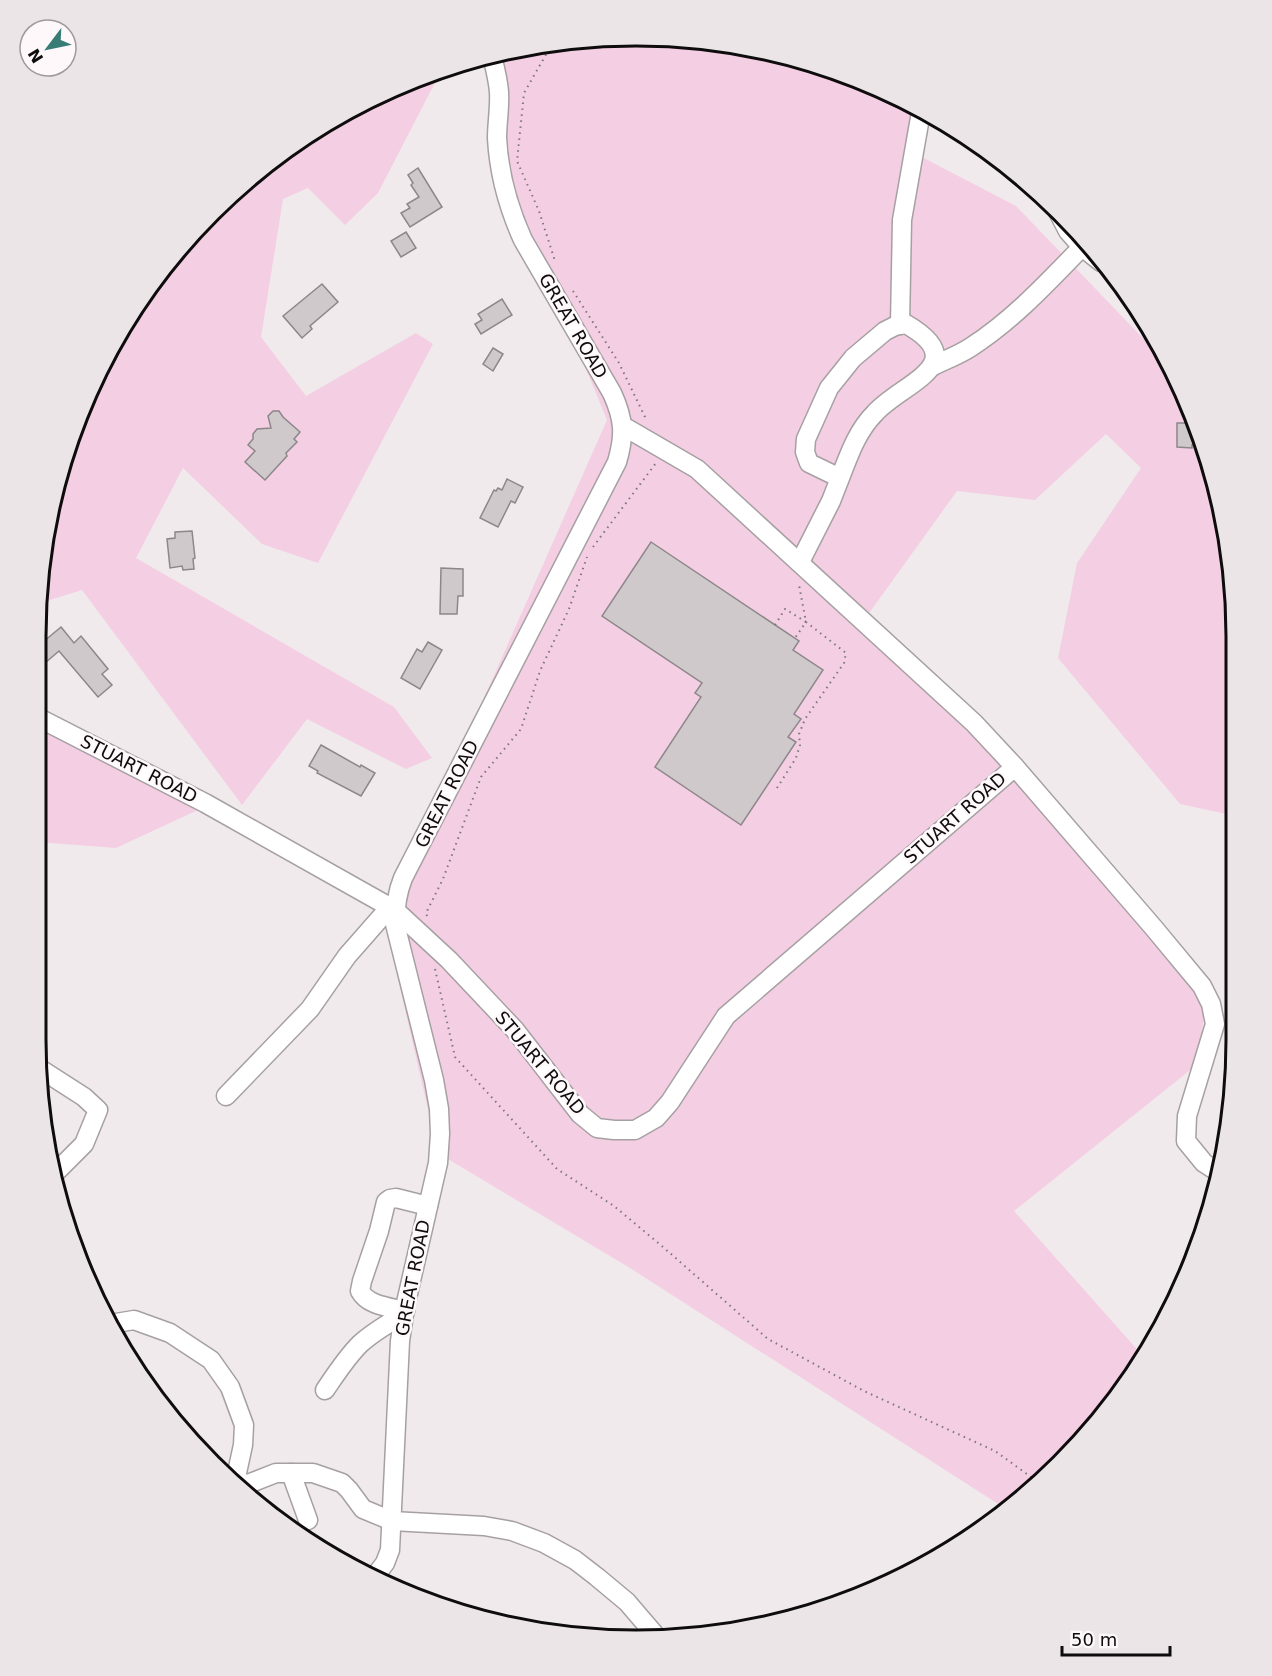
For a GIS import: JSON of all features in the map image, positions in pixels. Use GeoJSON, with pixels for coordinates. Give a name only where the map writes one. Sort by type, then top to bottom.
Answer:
{"type":"FeatureCollection","features":[{"type":"Feature","properties":{"kind":"street","name":"GREAT ROAD"},"geometry":{"type":"LineString","coordinates":[[379,1571],[390,1550],[400,1341],[404,1312],[438,1163],[440,1134],[439,1108],[434,1080],[392,908],[403,878],[617,462],[622,444],[623,426],[619,408],[612,393],[523,240],[513,218],[504,191],[499,163],[497,135],[499,94],[494,64]]}},
{"type":"Feature","properties":{"kind":"street"},"geometry":{"type":"LineString","coordinates":[[900,325],[902,219],[920,119]]}},
{"type":"Feature","properties":{"kind":"street"},"geometry":{"type":"LineString","coordinates":[[800,561],[831,501],[861,429],[873,415],[884,403],[923,377],[933,366],[969,348],[1008,320],[1080,249]]}},
{"type":"Feature","properties":{"kind":"street"},"geometry":{"type":"LineString","coordinates":[[840,478],[809,463],[806,439],[829,388],[853,358],[885,331],[906,324],[930,342],[935,354],[933,366]]}},
{"type":"Feature","properties":{"kind":"street"},"geometry":{"type":"LineString","coordinates":[[623,426],[698,469],[974,723],[1015,767],[1202,986],[1211,1004],[1215,1024],[1186,1116],[1186,1141],[1204,1163],[1211,1168]]}},
{"type":"Feature","properties":{"kind":"street","name":"STUART ROAD"},"geometry":{"type":"LineString","coordinates":[[46,722],[205,803],[392,908],[449,960],[515,1030],[580,1114],[597,1128],[635,1130],[656,1118],[670,1102],[726,1016],[1015,767]]}},
{"type":"Feature","properties":{"kind":"street"},"geometry":{"type":"LineString","coordinates":[[226,1096],[310,1009],[347,956],[392,908]]}},
{"type":"Feature","properties":{"kind":"street"},"geometry":{"type":"LineString","coordinates":[[48,1074],[84,1097],[98,1110],[84,1144],[61,1167]]}},
{"type":"Feature","properties":{"kind":"street"},"geometry":{"type":"LineString","coordinates":[[404,1312],[368,1300],[360,1291],[362,1281],[386,1202],[396,1198],[428,1206]]}},
{"type":"Feature","properties":{"kind":"street"},"geometry":{"type":"LineString","coordinates":[[325,1390],[344,1362],[361,1344],[404,1312]]}},
{"type":"Feature","properties":{"kind":"street"},"geometry":{"type":"LineString","coordinates":[[118,1323],[134,1320],[170,1333],[211,1360],[230,1387],[244,1425],[243,1445],[236,1473]]}},
{"type":"Feature","properties":{"kind":"street"},"geometry":{"type":"LineString","coordinates":[[248,1484],[276,1473],[314,1473],[342,1483],[363,1509],[392,1521],[484,1526],[512,1531],[544,1543],[575,1560],[627,1602],[650,1629]]}},
{"type":"Feature","properties":{"kind":"street"},"geometry":{"type":"LineString","coordinates":[[291,1473],[308,1520]]}},
{"type":"Feature","properties":{"kind":"path"},"geometry":{"type":"LineString","coordinates":[[546,54],[524,93],[517,161],[539,211],[556,265]]}},
{"type":"Feature","properties":{"kind":"path"},"geometry":{"type":"LineString","coordinates":[[568,284],[619,363],[659,448],[656,465],[589,552],[569,609],[540,671],[521,729],[481,777],[443,879],[426,913],[435,971],[455,1058],[557,1169],[614,1206],[768,1339],[864,1390],[995,1451],[1031,1477]]}},
{"type":"Feature","properties":{"kind":"path"},"geometry":{"type":"LineString","coordinates":[[795,638],[806,622],[797,574],[800,561]]}},
{"type":"Feature","properties":{"kind":"path"},"geometry":{"type":"LineString","coordinates":[[775,625],[785,609],[846,653],[844,663],[805,719],[799,734],[800,745],[796,758],[777,788]]}},
{"type":"Feature","properties":{"kind":"shaded area"},"geometry":{"type":"Polygon","coordinates":[[[636,46],[675,48],[751,58],[825,78],[862,91],[922,120],[916,154],[1016,206],[1149,344],[1181,410],[1205,483],[1220,559],[1226,636],[1226,814],[1180,804],[1058,658],[1077,563],[1141,468],[1106,434],[1035,500],[957,491],[862,623],[935,681],[1205,1003],[1199,1063],[1014,1211],[1138,1350],[1104,1399],[1079,1429],[1053,1457],[999,1505],[630,1268],[438,1153],[385,922],[607,420],[507,178],[486,66],[559,52],[636,46]]]}},
{"type":"Feature","properties":{"kind":"shaded area"},"geometry":{"type":"Polygon","coordinates":[[[435,82],[378,193],[345,225],[308,188],[283,199],[261,337],[306,396],[416,333],[433,344],[318,563],[262,544],[183,468],[136,558],[394,707],[432,758],[406,769],[307,719],[242,805],[82,590],[48,601],[58,521],[67,483],[91,410],[125,341],[146,308],[168,277],[219,219],[277,168],[341,125],[410,91],[435,82]]]}},
{"type":"Feature","properties":{"kind":"shaded area"},"geometry":{"type":"Polygon","coordinates":[[[46,723],[213,803],[116,848],[46,843],[46,723]]]}},
{"type":"Feature","properties":{"kind":"building"},"geometry":{"type":"Polygon","coordinates":[[[418,168],[442,207],[410,227],[401,213],[410,208],[407,204],[419,197],[408,175],[418,168]]]}},
{"type":"Feature","properties":{"kind":"building"},"geometry":{"type":"Polygon","coordinates":[[[406,232],[416,248],[401,257],[391,241],[406,232]]]}},
{"type":"Feature","properties":{"kind":"building"},"geometry":{"type":"Polygon","coordinates":[[[322,284],[338,302],[310,326],[312,329],[302,338],[283,316],[322,284]]]}},
{"type":"Feature","properties":{"kind":"building"},"geometry":{"type":"Polygon","coordinates":[[[502,299],[512,315],[481,334],[475,324],[482,320],[478,314],[502,299]]]}},
{"type":"Feature","properties":{"kind":"building"},"geometry":{"type":"Polygon","coordinates":[[[493,348],[503,354],[493,371],[483,364],[493,348]]]}},
{"type":"Feature","properties":{"kind":"building"},"geometry":{"type":"Polygon","coordinates":[[[273,411],[279,411],[300,432],[294,439],[297,442],[286,453],[287,456],[265,480],[245,462],[255,451],[248,445],[253,439],[253,434],[257,429],[271,428],[268,416],[273,411]]]}},
{"type":"Feature","properties":{"kind":"building"},"geometry":{"type":"Polygon","coordinates":[[[1177,423],[1186,423],[1193,445],[1192,448],[1177,447],[1177,423]]]}},
{"type":"Feature","properties":{"kind":"building"},"geometry":{"type":"Polygon","coordinates":[[[507,479],[523,487],[515,503],[511,501],[498,527],[480,518],[494,490],[498,488],[502,490],[507,479]]]}},
{"type":"Feature","properties":{"kind":"building"},"geometry":{"type":"Polygon","coordinates":[[[192,531],[194,569],[183,570],[182,566],[170,568],[167,539],[175,538],[175,532],[192,531]]]}},
{"type":"Feature","properties":{"kind":"building"},"geometry":{"type":"Polygon","coordinates":[[[651,542],[799,641],[793,650],[823,670],[794,714],[801,719],[788,737],[796,742],[741,825],[655,767],[701,697],[695,693],[702,683],[602,616],[651,542]]]}},
{"type":"Feature","properties":{"kind":"building"},"geometry":{"type":"Polygon","coordinates":[[[441,568],[463,569],[463,596],[458,596],[457,614],[440,614],[441,568]]]}},
{"type":"Feature","properties":{"kind":"building"},"geometry":{"type":"Polygon","coordinates":[[[61,627],[74,643],[81,636],[108,669],[102,674],[112,685],[98,697],[59,651],[46,662],[46,640],[61,627]]]}},
{"type":"Feature","properties":{"kind":"building"},"geometry":{"type":"Polygon","coordinates":[[[428,642],[442,650],[420,689],[401,678],[417,649],[422,652],[428,642]]]}},
{"type":"Feature","properties":{"kind":"building"},"geometry":{"type":"Polygon","coordinates":[[[321,745],[375,773],[361,796],[317,773],[318,771],[309,766],[321,745]]]}}]}
